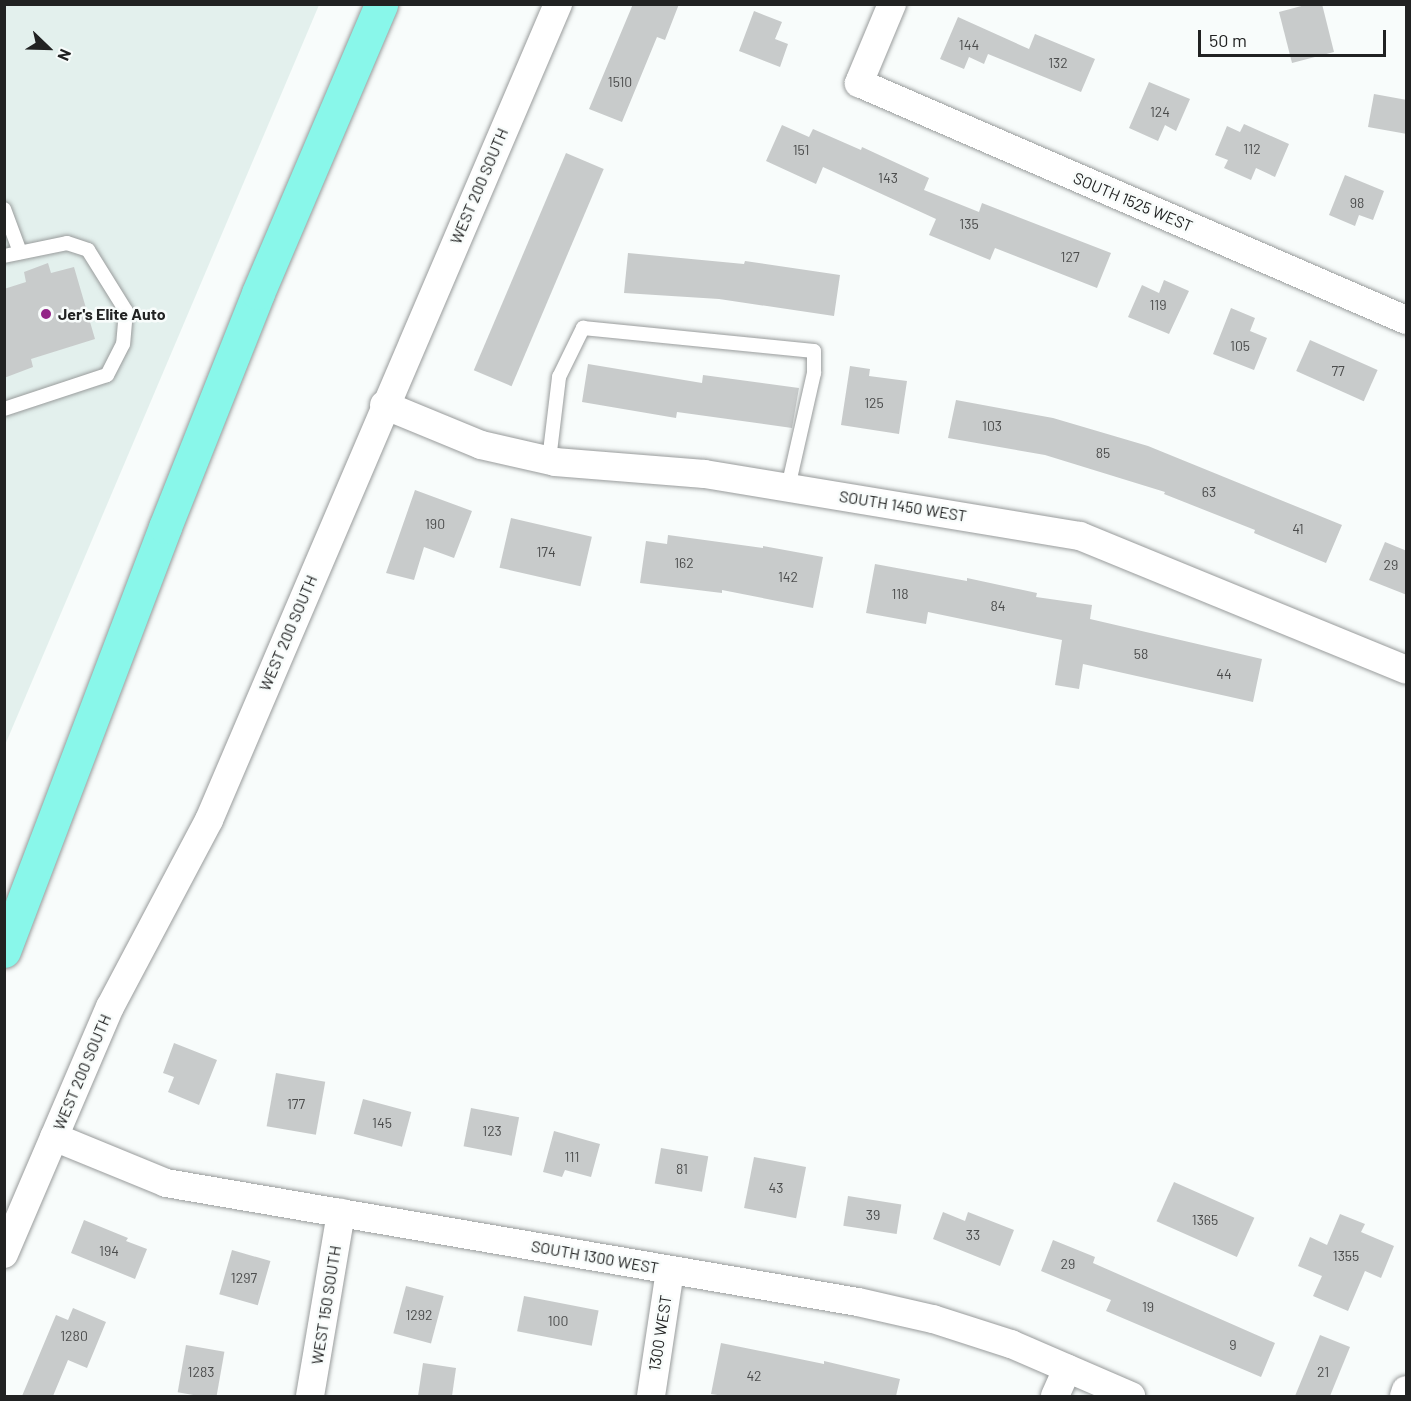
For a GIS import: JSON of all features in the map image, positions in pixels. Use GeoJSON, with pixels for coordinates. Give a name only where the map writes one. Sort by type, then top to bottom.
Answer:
{"type":"FeatureCollection","features":[{"type":"Feature","properties":{"kind":"main road"},"geometry":{"type":"LineString","coordinates":[[4,951],[165,527],[254,304],[381,4]]}},
{"type":"Feature","properties":{"kind":"street","name":"WEST 200 SOUTH"},"geometry":{"type":"LineString","coordinates":[[4,1254],[110,1007],[209,820],[384,405],[558,4]]}},
{"type":"Feature","properties":{"kind":"street","name":"SOUTH 1525 WEST"},"geometry":{"type":"LineString","coordinates":[[892,4],[859,83],[1407,320]]}},
{"type":"Feature","properties":{"kind":"street","name":"SOUTH 1450 WEST"},"geometry":{"type":"LineString","coordinates":[[384,405],[481,445],[549,460],[705,474],[1080,536],[1407,670]]}},
{"type":"Feature","properties":{"kind":"street","name":"SOUTH 1300 WEST"},"geometry":{"type":"LineString","coordinates":[[54,1137],[166,1183],[858,1302],[933,1319],[1011,1344],[1131,1396]]}},
{"type":"Feature","properties":{"kind":"street","name":"WEST 150 SOUTH"},"geometry":{"type":"LineString","coordinates":[[310,1396],[341,1213]]}},
{"type":"Feature","properties":{"kind":"street","name":"1300 WEST"},"geometry":{"type":"LineString","coordinates":[[651,1396],[670,1270]]}},
{"type":"Feature","properties":{"kind":"street"},"geometry":{"type":"LineString","coordinates":[[1055,1396],[1067,1369]]}},
{"type":"Feature","properties":{"kind":"street"},"geometry":{"type":"LineString","coordinates":[[1404,1396],[1407,1390]]}},
{"type":"Feature","properties":{"kind":"lane"},"geometry":{"type":"LineString","coordinates":[[4,209],[20,252]]}},
{"type":"Feature","properties":{"kind":"lane"},"geometry":{"type":"LineString","coordinates":[[4,256],[67,243],[88,250],[126,311],[123,344],[106,375],[4,409]]}},
{"type":"Feature","properties":{"kind":"lane"},"geometry":{"type":"LineString","coordinates":[[549,460],[559,377],[583,328],[814,351],[814,373],[788,488]]}},
{"type":"Feature","properties":{"kind":"shaded area"},"geometry":{"type":"Polygon","coordinates":[[[5,5],[319,5],[5,745],[5,5]]]}},
{"type":"Feature","properties":{"kind":"building"},"geometry":{"type":"Polygon","coordinates":[[[633,4],[679,4],[665,40],[657,37],[622,122],[589,109],[633,4]]]}},
{"type":"Feature","properties":{"kind":"building"},"geometry":{"type":"Polygon","coordinates":[[[1309,4],[1322,4],[1334,52],[1292,63],[1279,12],[1309,4]]]}},
{"type":"Feature","properties":{"kind":"building"},"geometry":{"type":"Polygon","coordinates":[[[754,11],[782,22],[775,39],[788,44],[780,67],[739,51],[754,11]]]}},
{"type":"Feature","properties":{"kind":"building"},"geometry":{"type":"Polygon","coordinates":[[[958,17],[1029,49],[1035,34],[1095,59],[1081,92],[988,54],[984,64],[969,57],[964,69],[940,59],[958,17]]]}},
{"type":"Feature","properties":{"kind":"building"},"geometry":{"type":"Polygon","coordinates":[[[1149,82],[1190,99],[1176,131],[1165,125],[1158,141],[1129,128],[1149,82]]]}},
{"type":"Feature","properties":{"kind":"building"},"geometry":{"type":"Polygon","coordinates":[[[1374,94],[1407,100],[1407,134],[1368,127],[1374,94]]]}},
{"type":"Feature","properties":{"kind":"building"},"geometry":{"type":"Polygon","coordinates":[[[1244,124],[1289,144],[1275,177],[1256,168],[1251,180],[1224,168],[1228,160],[1215,155],[1227,126],[1240,132],[1244,124]]]}},
{"type":"Feature","properties":{"kind":"building"},"geometry":{"type":"Polygon","coordinates":[[[782,125],[809,137],[813,129],[861,150],[862,147],[929,178],[924,190],[979,212],[982,203],[1111,253],[1097,288],[995,248],[990,260],[929,235],[936,219],[823,167],[816,184],[766,161],[782,125]]]}},
{"type":"Feature","properties":{"kind":"building"},"geometry":{"type":"Polygon","coordinates":[[[566,153],[604,169],[512,386],[474,370],[566,153]]]}},
{"type":"Feature","properties":{"kind":"building"},"geometry":{"type":"Polygon","coordinates":[[[1345,175],[1384,191],[1373,220],[1359,215],[1355,226],[1329,215],[1345,175]]]}},
{"type":"Feature","properties":{"kind":"building"},"geometry":{"type":"Polygon","coordinates":[[[628,253],[744,264],[745,261],[840,275],[834,316],[719,299],[624,293],[628,253]]]}},
{"type":"Feature","properties":{"kind":"building","name":"Jer's Elite Auto"},"geometry":{"type":"Polygon","coordinates":[[[48,263],[51,273],[74,267],[95,339],[31,359],[33,367],[4,378],[4,289],[26,282],[24,272],[48,263]]]}},
{"type":"Feature","properties":{"kind":"building"},"geometry":{"type":"Polygon","coordinates":[[[1164,280],[1189,291],[1169,334],[1128,317],[1142,285],[1159,293],[1164,280]]]}},
{"type":"Feature","properties":{"kind":"building"},"geometry":{"type":"Polygon","coordinates":[[[1231,308],[1255,318],[1250,331],[1267,338],[1254,370],[1213,354],[1231,308]]]}},
{"type":"Feature","properties":{"kind":"building"},"geometry":{"type":"Polygon","coordinates":[[[1310,340],[1378,370],[1364,401],[1296,371],[1310,340]]]}},
{"type":"Feature","properties":{"kind":"building"},"geometry":{"type":"Polygon","coordinates":[[[588,364],[702,383],[703,375],[799,388],[792,428],[677,412],[676,418],[582,402],[588,364]]]}},
{"type":"Feature","properties":{"kind":"building"},"geometry":{"type":"Polygon","coordinates":[[[850,366],[870,369],[869,376],[907,381],[899,434],[841,425],[850,366]]]}},
{"type":"Feature","properties":{"kind":"building"},"geometry":{"type":"Polygon","coordinates":[[[956,400],[1053,418],[1148,446],[1342,525],[1326,563],[1254,533],[1255,530],[1164,494],[1165,492],[1045,455],[948,438],[956,400]]]}},
{"type":"Feature","properties":{"kind":"building"},"geometry":{"type":"Polygon","coordinates":[[[415,490],[472,511],[454,558],[424,547],[414,580],[386,573],[415,490]]]}},
{"type":"Feature","properties":{"kind":"building"},"geometry":{"type":"Polygon","coordinates":[[[511,518],[592,537],[580,586],[500,568],[511,518]]]}},
{"type":"Feature","properties":{"kind":"building"},"geometry":{"type":"Polygon","coordinates":[[[668,535],[763,548],[763,546],[823,557],[813,608],[722,590],[722,593],[640,583],[646,541],[667,544],[668,535]]]}},
{"type":"Feature","properties":{"kind":"building"},"geometry":{"type":"Polygon","coordinates":[[[1385,542],[1407,551],[1407,595],[1369,580],[1385,542]]]}},
{"type":"Feature","properties":{"kind":"building"},"geometry":{"type":"Polygon","coordinates":[[[875,564],[967,581],[967,578],[1037,593],[1036,597],[1092,605],[1090,619],[1262,659],[1253,702],[1083,664],[1079,689],[1055,685],[1062,640],[928,612],[926,624],[866,613],[875,564]]]}},
{"type":"Feature","properties":{"kind":"building"},"geometry":{"type":"Polygon","coordinates":[[[174,1043],[217,1060],[199,1105],[168,1092],[174,1077],[163,1073],[174,1043]]]}},
{"type":"Feature","properties":{"kind":"building"},"geometry":{"type":"Polygon","coordinates":[[[276,1073],[325,1082],[316,1135],[267,1126],[276,1073]]]}},
{"type":"Feature","properties":{"kind":"building"},"geometry":{"type":"Polygon","coordinates":[[[363,1099],[411,1112],[402,1147],[354,1134],[363,1099]]]}},
{"type":"Feature","properties":{"kind":"building"},"geometry":{"type":"Polygon","coordinates":[[[471,1108],[519,1117],[512,1156],[464,1146],[471,1108]]]}},
{"type":"Feature","properties":{"kind":"building"},"geometry":{"type":"Polygon","coordinates":[[[554,1131],[600,1144],[591,1177],[565,1170],[562,1177],[543,1172],[554,1131]]]}},
{"type":"Feature","properties":{"kind":"building"},"geometry":{"type":"Polygon","coordinates":[[[661,1148],[708,1156],[702,1192],[655,1183],[661,1148]]]}},
{"type":"Feature","properties":{"kind":"building"},"geometry":{"type":"Polygon","coordinates":[[[754,1157],[806,1167],[796,1218],[744,1208],[754,1157]]]}},
{"type":"Feature","properties":{"kind":"building"},"geometry":{"type":"Polygon","coordinates":[[[1174,1182],[1254,1218],[1237,1257],[1157,1221],[1174,1182]]]}},
{"type":"Feature","properties":{"kind":"building"},"geometry":{"type":"Polygon","coordinates":[[[848,1196],[901,1204],[897,1234],[843,1226],[848,1196]]]}},
{"type":"Feature","properties":{"kind":"building"},"geometry":{"type":"Polygon","coordinates":[[[943,1212],[965,1221],[968,1212],[1014,1230],[1000,1266],[933,1239],[943,1212]]]}},
{"type":"Feature","properties":{"kind":"building"},"geometry":{"type":"Polygon","coordinates":[[[1340,1214],[1365,1224],[1361,1232],[1394,1246],[1381,1278],[1365,1271],[1348,1311],[1313,1296],[1322,1276],[1298,1266],[1310,1237],[1327,1245],[1340,1214]]]}},
{"type":"Feature","properties":{"kind":"building"},"geometry":{"type":"Polygon","coordinates":[[[84,1220],[128,1238],[126,1241],[147,1249],[135,1279],[71,1253],[84,1220]]]}},
{"type":"Feature","properties":{"kind":"building"},"geometry":{"type":"Polygon","coordinates":[[[1053,1240],[1095,1257],[1093,1263],[1275,1343],[1261,1377],[1106,1311],[1111,1300],[1041,1271],[1053,1240]]]}},
{"type":"Feature","properties":{"kind":"building"},"geometry":{"type":"Polygon","coordinates":[[[232,1250],[270,1261],[258,1305],[219,1294],[232,1250]]]}},
{"type":"Feature","properties":{"kind":"building"},"geometry":{"type":"Polygon","coordinates":[[[406,1286],[444,1296],[431,1343],[393,1333],[406,1286]]]}},
{"type":"Feature","properties":{"kind":"building"},"geometry":{"type":"Polygon","coordinates":[[[524,1296],[599,1311],[592,1346],[517,1331],[524,1296]]]}},
{"type":"Feature","properties":{"kind":"building"},"geometry":{"type":"Polygon","coordinates":[[[73,1308],[106,1322],[87,1368],[68,1360],[53,1396],[22,1396],[56,1315],[68,1320],[73,1308]]]}},
{"type":"Feature","properties":{"kind":"building"},"geometry":{"type":"Polygon","coordinates":[[[1320,1335],[1350,1347],[1330,1396],[1295,1396],[1320,1335]]]}},
{"type":"Feature","properties":{"kind":"building"},"geometry":{"type":"Polygon","coordinates":[[[721,1343],[824,1364],[824,1361],[900,1379],[896,1396],[724,1396],[711,1394],[721,1343]]]}},
{"type":"Feature","properties":{"kind":"building"},"geometry":{"type":"Polygon","coordinates":[[[186,1345],[224,1352],[217,1396],[178,1392],[186,1345]]]}},
{"type":"Feature","properties":{"kind":"building"},"geometry":{"type":"Polygon","coordinates":[[[423,1363],[456,1368],[452,1396],[418,1396],[423,1363]]]}},
{"type":"Feature","properties":{"kind":"place","name":"Jer's Elite Auto"},"geometry":{"type":"Point","coordinates":[46,314]}}]}
